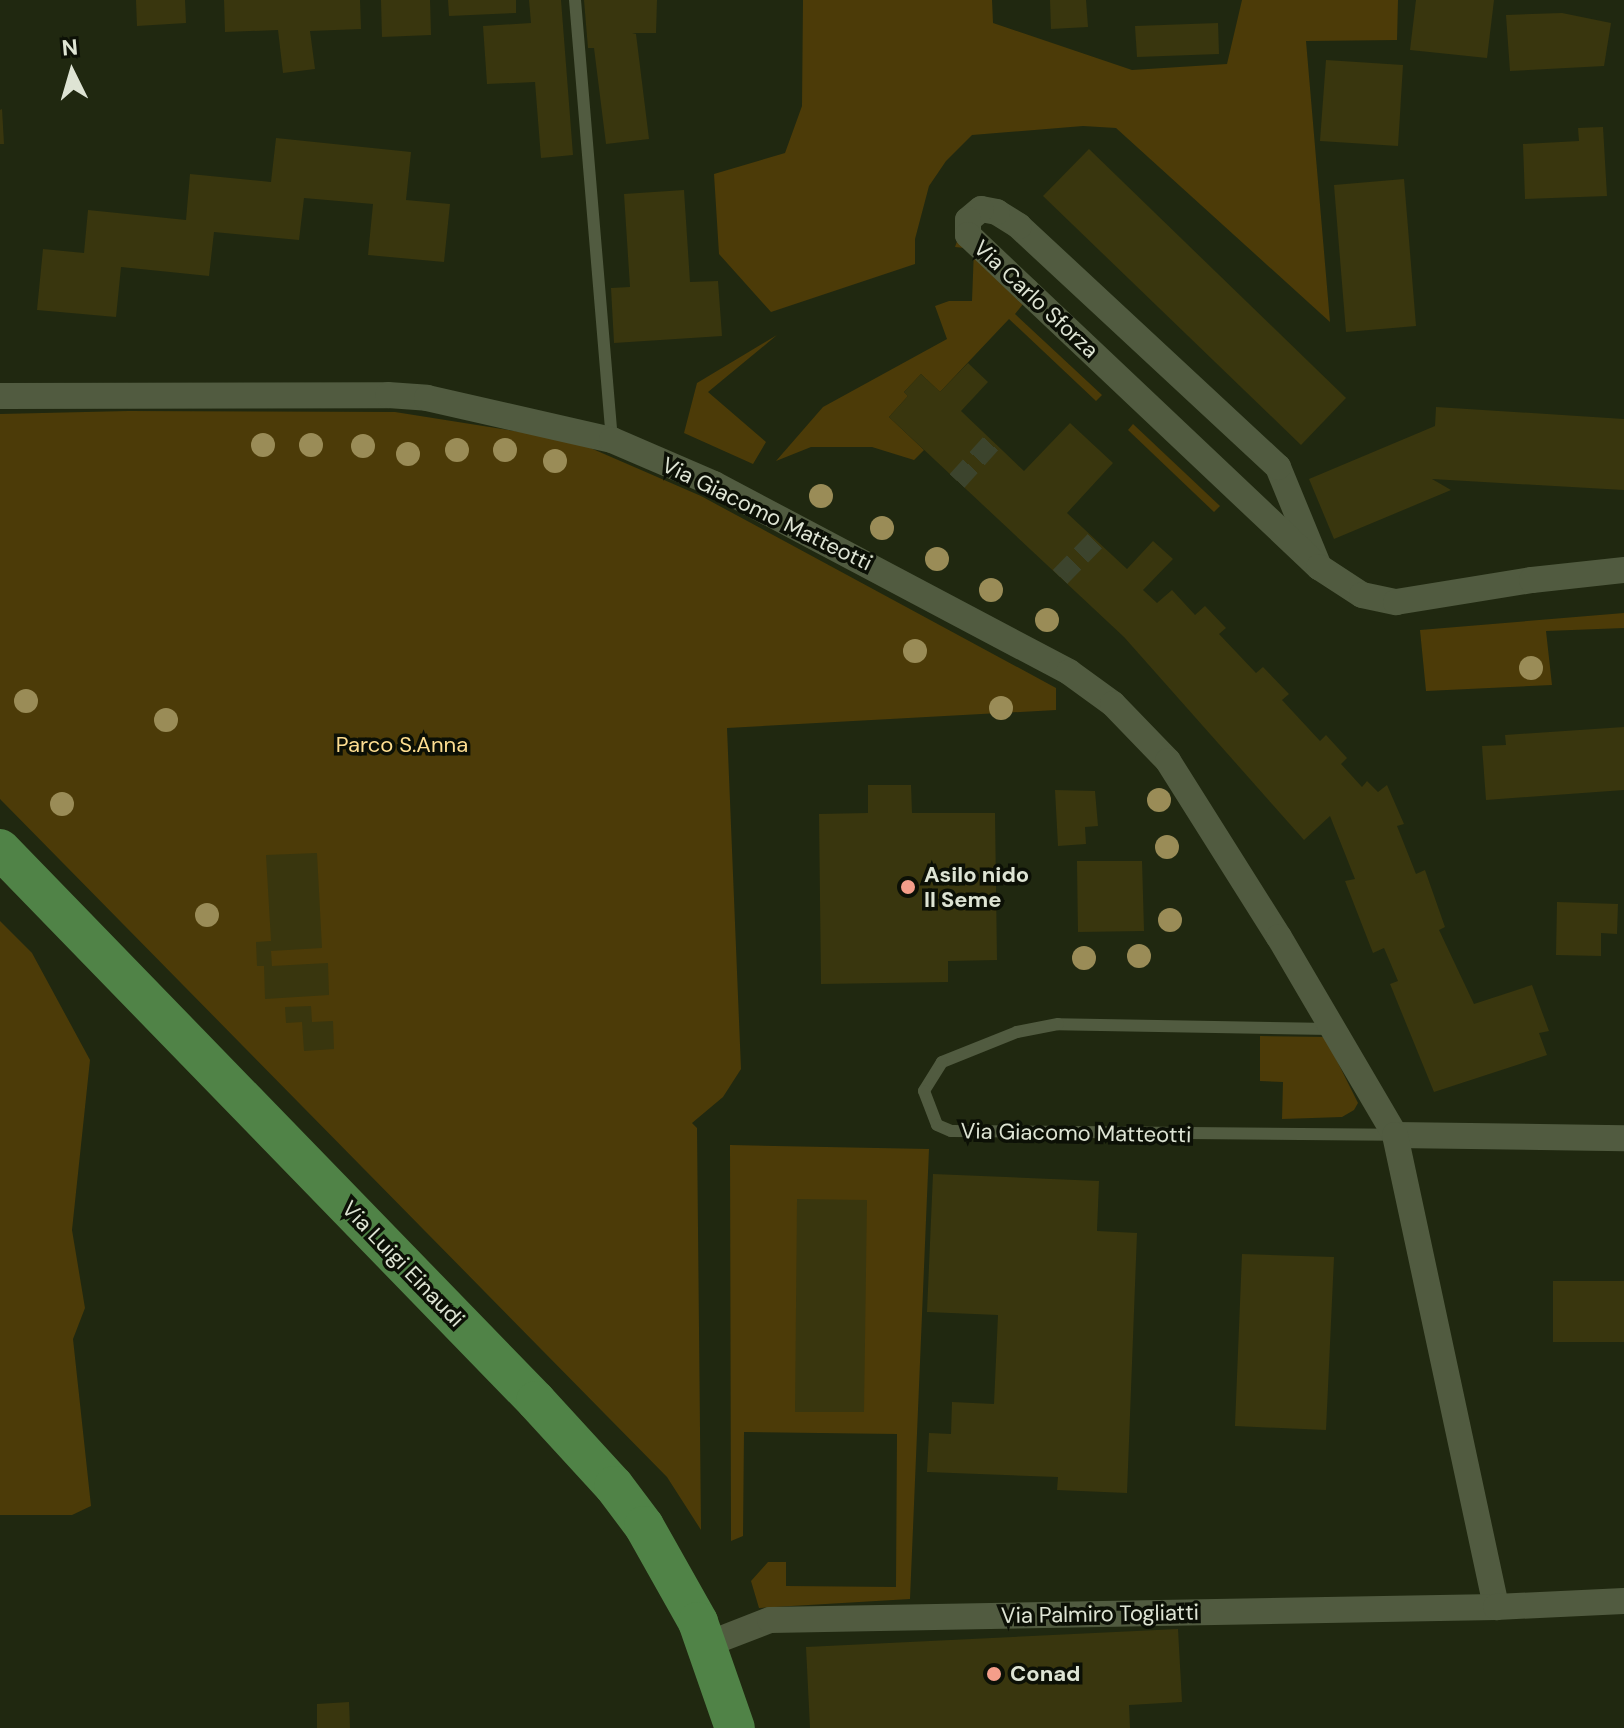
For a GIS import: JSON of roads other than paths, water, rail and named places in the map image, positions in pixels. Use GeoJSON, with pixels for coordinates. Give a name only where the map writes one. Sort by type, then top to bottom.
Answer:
{"type":"FeatureCollection","features":[{"type":"Feature","properties":{"kind":"main road","name":"Via Luigi Einaudi"},"geometry":{"type":"LineString","coordinates":[[0,849],[604,1475],[658,1548],[708,1644],[735,1728]]}},
{"type":"Feature","properties":{"kind":"street","name":"Via Carlo Sforza"},"geometry":{"type":"LineString","coordinates":[[1319,567],[1278,467],[1019,226],[997,212],[981,209],[968,220],[968,235],[1319,567],[1362,595],[1396,602],[1532,580],[1624,570]]}},
{"type":"Feature","properties":{"kind":"street","name":"Via Giacomo Matteotti"},"geometry":{"type":"LineString","coordinates":[[0,396],[388,395],[475,408],[612,440],[784,518],[1069,672],[1113,704],[1168,761],[1279,937],[1395,1135],[1624,1138]]}},
{"type":"Feature","properties":{"kind":"street"},"geometry":{"type":"LineString","coordinates":[[1395,1135],[1496,1607]]}},
{"type":"Feature","properties":{"kind":"street","name":"Via Palmiro Togliatti"},"geometry":{"type":"LineString","coordinates":[[708,1644],[770,1620],[1496,1607],[1624,1601]]}},
{"type":"Feature","properties":{"kind":"lane"},"geometry":{"type":"LineString","coordinates":[[575,0],[612,440]]}},
{"type":"Feature","properties":{"kind":"lane","name":"Via Giacomo Matteotti"},"geometry":{"type":"LineString","coordinates":[[1331,1029],[1058,1024],[1017,1032],[942,1062],[924,1091],[937,1125],[951,1131],[1395,1135]]}},
{"type":"Feature","properties":{"kind":"tunnel"},"geometry":{"type":"LineString","coordinates":[[957,481],[993,441]]}},
{"type":"Feature","properties":{"kind":"tunnel"},"geometry":{"type":"LineString","coordinates":[[1060,577],[1096,540]]}},
{"type":"Feature","properties":{"kind":"place","name":"Asilo nido Il Seme"},"geometry":{"type":"Point","coordinates":[908,887]}},
{"type":"Feature","properties":{"kind":"place","name":"Conad"},"geometry":{"type":"Point","coordinates":[994,1674]}},
{"type":"Feature","properties":{"kind":"park label","name":"Parco S.Anna"},"geometry":{"type":"Point","coordinates":[402,745]}}]}
